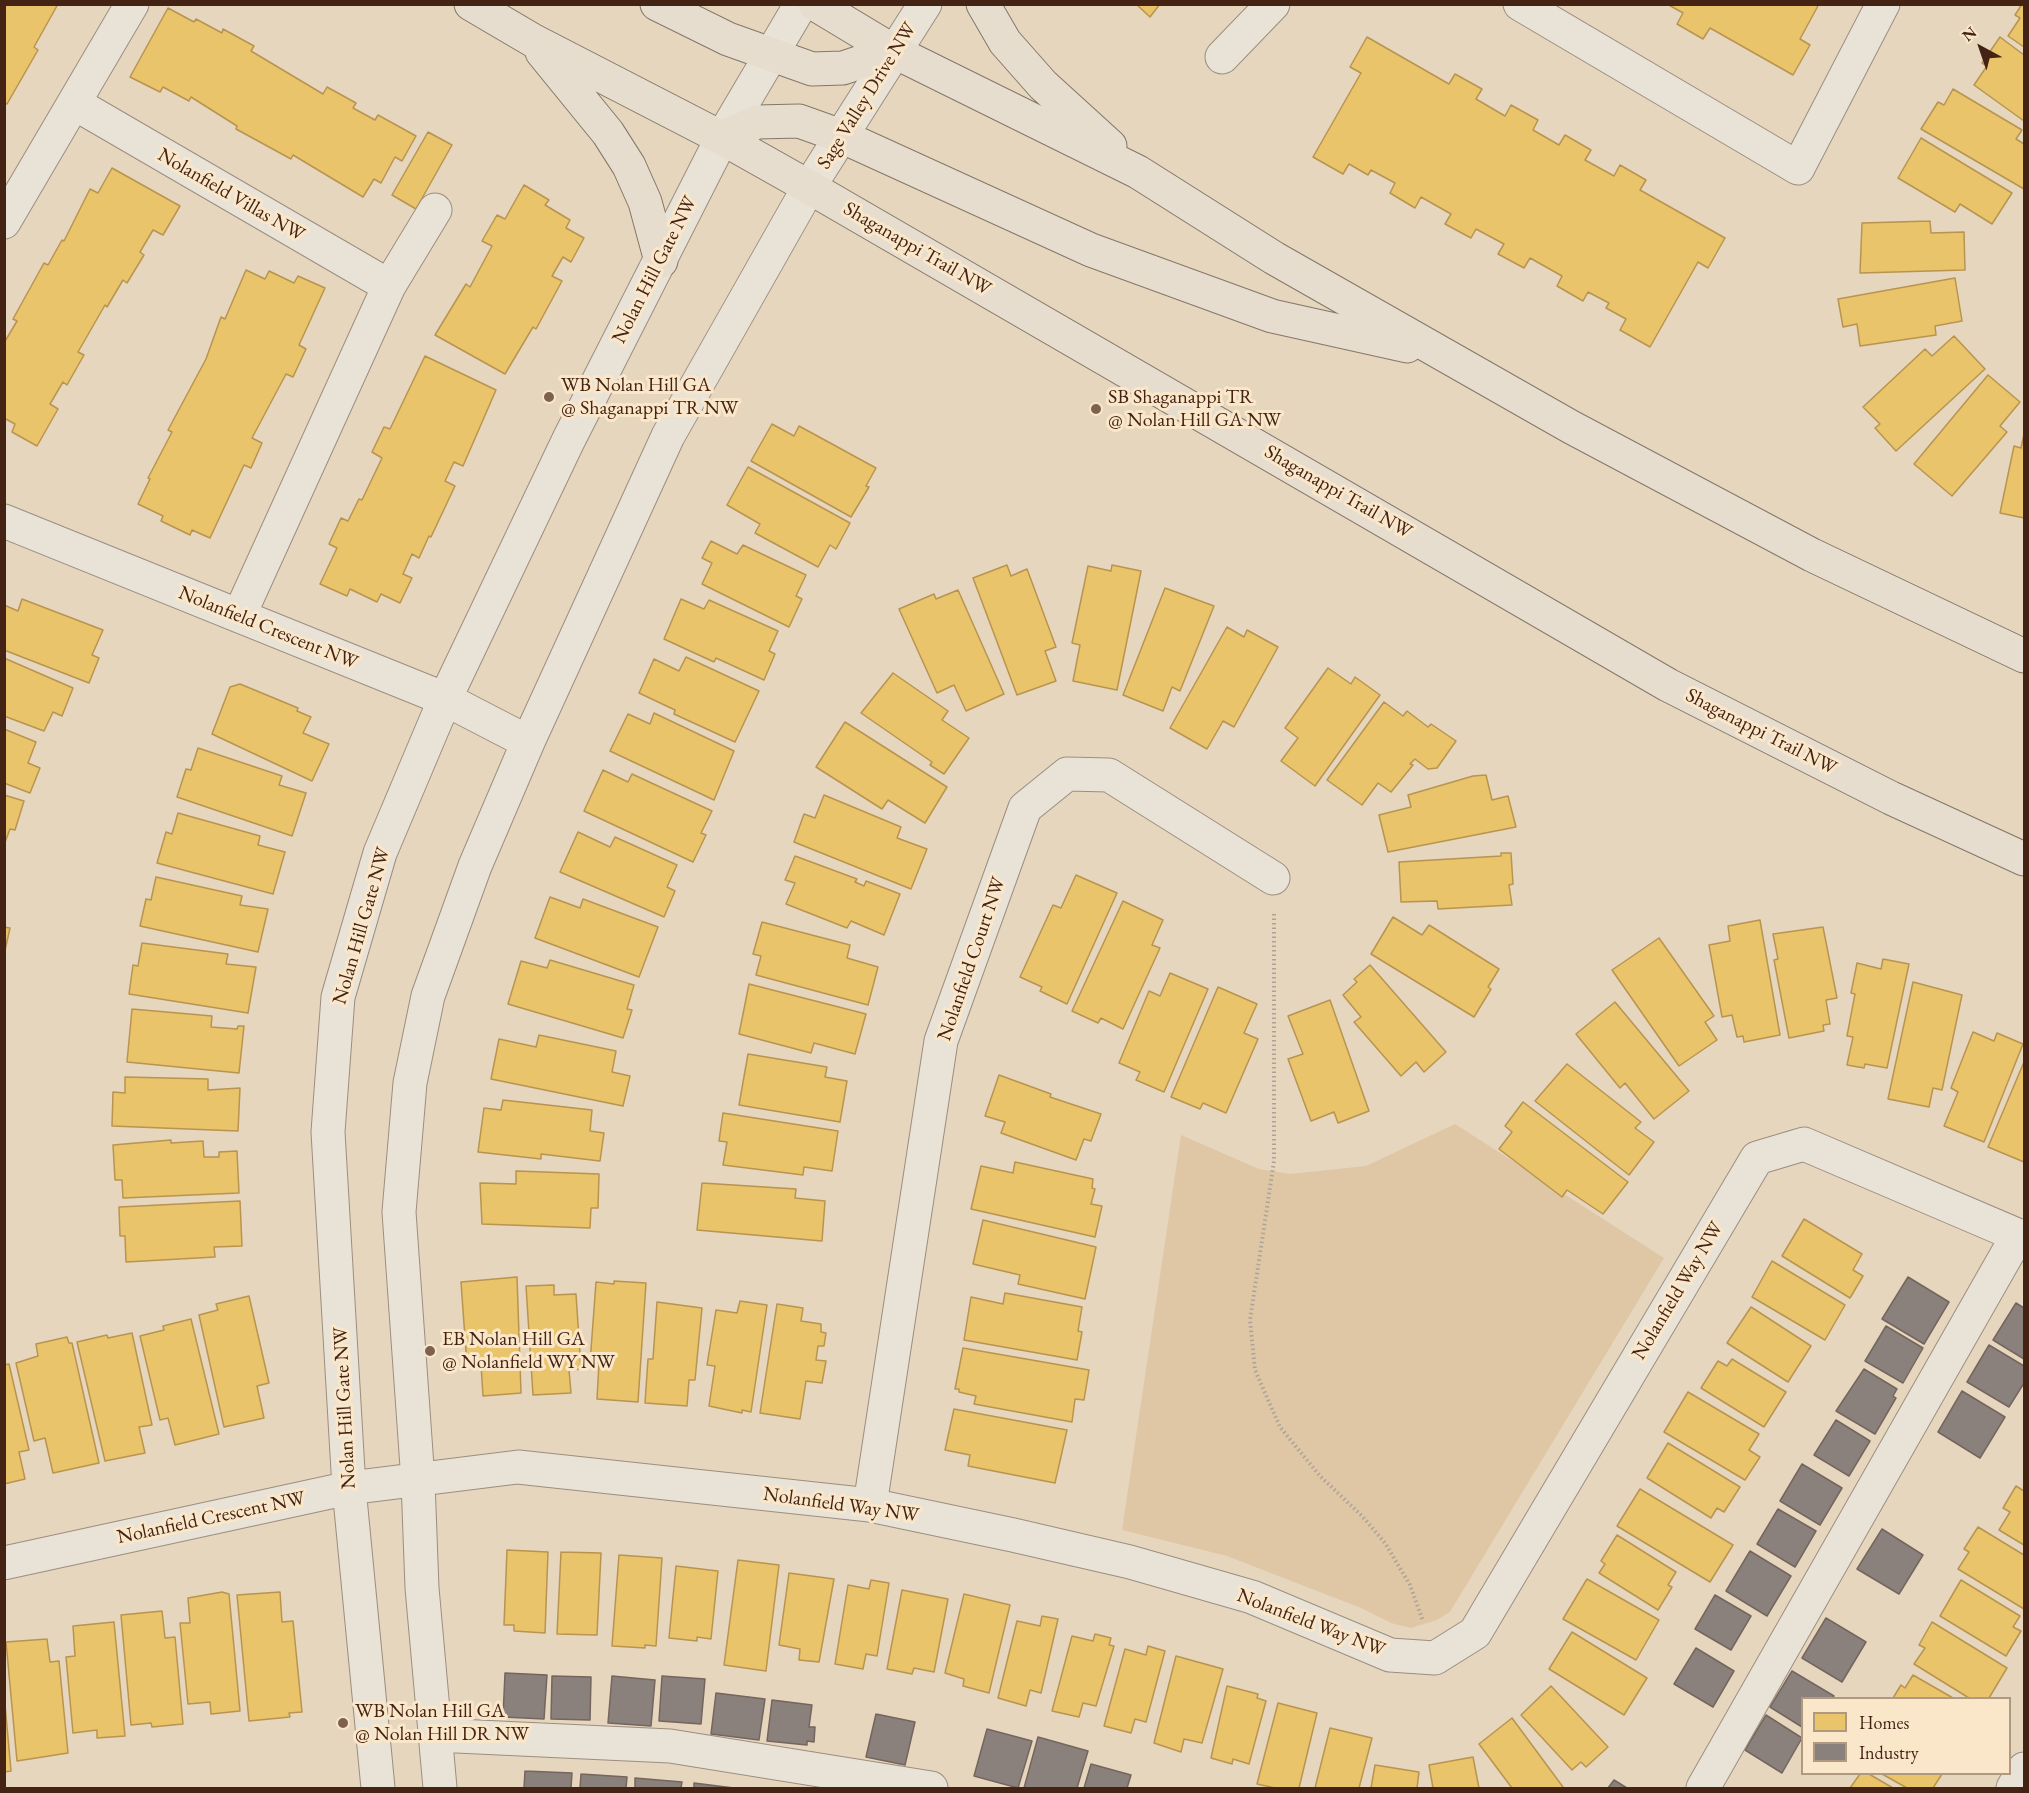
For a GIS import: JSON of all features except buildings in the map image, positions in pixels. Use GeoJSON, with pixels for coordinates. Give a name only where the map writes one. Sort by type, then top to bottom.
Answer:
{"type":"FeatureCollection","features":[{"type":"Feature","properties":{"kind":"main road","name":"Shaganappi Trail NW"},"geometry":{"type":"LineString","coordinates":[[471,4],[534,41],[722,138],[809,187],[1668,685],[1891,798],[2025,859]]}},
{"type":"Feature","properties":{"kind":"main road"},"geometry":{"type":"LineString","coordinates":[[657,4],[728,39],[770,56],[812,69],[843,68],[893,51]]}},
{"type":"Feature","properties":{"kind":"main road"},"geometry":{"type":"LineString","coordinates":[[815,4],[893,51],[1138,172],[1274,258],[1438,353],[1812,555],[2025,656]]}},
{"type":"Feature","properties":{"kind":"main road"},"geometry":{"type":"LineString","coordinates":[[982,4],[1005,42],[1043,85],[1138,172]]}},
{"type":"Feature","properties":{"kind":"main road"},"geometry":{"type":"LineString","coordinates":[[534,41],[608,133],[629,166],[645,202],[661,261]]}},
{"type":"Feature","properties":{"kind":"main road"},"geometry":{"type":"LineString","coordinates":[[722,138],[757,122],[799,121],[841,135],[1091,250],[1272,316],[1438,353]]}},
{"type":"Feature","properties":{"kind":"street"},"geometry":{"type":"LineString","coordinates":[[4,222],[132,4]]}},
{"type":"Feature","properties":{"kind":"street"},"geometry":{"type":"LineString","coordinates":[[722,138],[801,4]]}},
{"type":"Feature","properties":{"kind":"street","name":"Sage Valley Drive NW"},"geometry":{"type":"LineString","coordinates":[[809,187],[893,51],[925,4]]}},
{"type":"Feature","properties":{"kind":"street"},"geometry":{"type":"LineString","coordinates":[[1222,57],[1273,4]]}},
{"type":"Feature","properties":{"kind":"street"},"geometry":{"type":"LineString","coordinates":[[1520,4],[1798,168],[1883,4]]}},
{"type":"Feature","properties":{"kind":"street","name":"Nolanfield Villas NW"},"geometry":{"type":"LineString","coordinates":[[74,103],[389,286]]}},
{"type":"Feature","properties":{"kind":"street","name":"Nolan Hill Gate NW"},"geometry":{"type":"LineString","coordinates":[[378,1788],[349,1488],[328,1132],[338,997],[380,853],[445,699],[569,440],[722,138]]}},
{"type":"Feature","properties":{"kind":"street"},"geometry":{"type":"LineString","coordinates":[[440,1788],[422,1588],[418,1480],[399,1212],[410,1083],[428,996],[475,866],[528,742],[668,436],[809,187]]}},
{"type":"Feature","properties":{"kind":"street"},"geometry":{"type":"LineString","coordinates":[[239,616],[389,286],[435,210]]}},
{"type":"Feature","properties":{"kind":"street","name":"Nolanfield Crescent NW"},"geometry":{"type":"LineString","coordinates":[[4,521],[445,699],[528,742]]}},
{"type":"Feature","properties":{"kind":"street","name":"Nolanfield Court NW"},"geometry":{"type":"LineString","coordinates":[[870,1505],[941,1041],[1025,808],[1067,774],[1109,775],[1274,878]]}},
{"type":"Feature","properties":{"kind":"street","name":"Nolanfield Way NW"},"geometry":{"type":"LineString","coordinates":[[418,1480],[518,1467],[870,1505],[1130,1562],[1252,1597],[1390,1655],[1436,1658],[1475,1633],[1757,1158],[1804,1144],[2021,1237]]}},
{"type":"Feature","properties":{"kind":"street"},"geometry":{"type":"LineString","coordinates":[[1703,1788],[2021,1237]]}},
{"type":"Feature","properties":{"kind":"street","name":"Nolanfield Crescent NW"},"geometry":{"type":"LineString","coordinates":[[4,1563],[349,1488],[418,1480]]}},
{"type":"Feature","properties":{"kind":"street"},"geometry":{"type":"LineString","coordinates":[[435,1735],[670,1746],[931,1788]]}},
{"type":"Feature","properties":{"kind":"street"},"geometry":{"type":"LineString","coordinates":[[2013,1788],[2025,1769]]}},
{"type":"Feature","properties":{"kind":"path"},"geometry":{"type":"LineString","coordinates":[[1274,878],[1274,1161],[1250,1320],[1255,1370],[1280,1427],[1320,1476],[1362,1516],[1385,1543],[1410,1585],[1436,1658]]}},
{"type":"Feature","properties":{"kind":"shaded area"},"geometry":{"type":"Polygon","coordinates":[[[1455,1124],[1664,1258],[1450,1612],[1437,1620],[1411,1628],[1391,1623],[1361,1608],[1227,1556],[1122,1530],[1181,1135],[1259,1169],[1290,1174],[1366,1166],[1455,1124]]]}},
{"type":"Feature","properties":{"kind":"place","name":"WB Nolan Hill GA @ Shaganappi TR NW"},"geometry":{"type":"Point","coordinates":[549,397]}},
{"type":"Feature","properties":{"kind":"place","name":"SB Shaganappi TR @ Nolan Hill GA NW"},"geometry":{"type":"Point","coordinates":[1096,409]}},
{"type":"Feature","properties":{"kind":"place","name":"EB Nolan Hill GA @ Nolanfield WY NW"},"geometry":{"type":"Point","coordinates":[430,1351]}},
{"type":"Feature","properties":{"kind":"place","name":"WB Nolan Hill GA @ Nolan Hill DR NW"},"geometry":{"type":"Point","coordinates":[343,1723]}}]}
